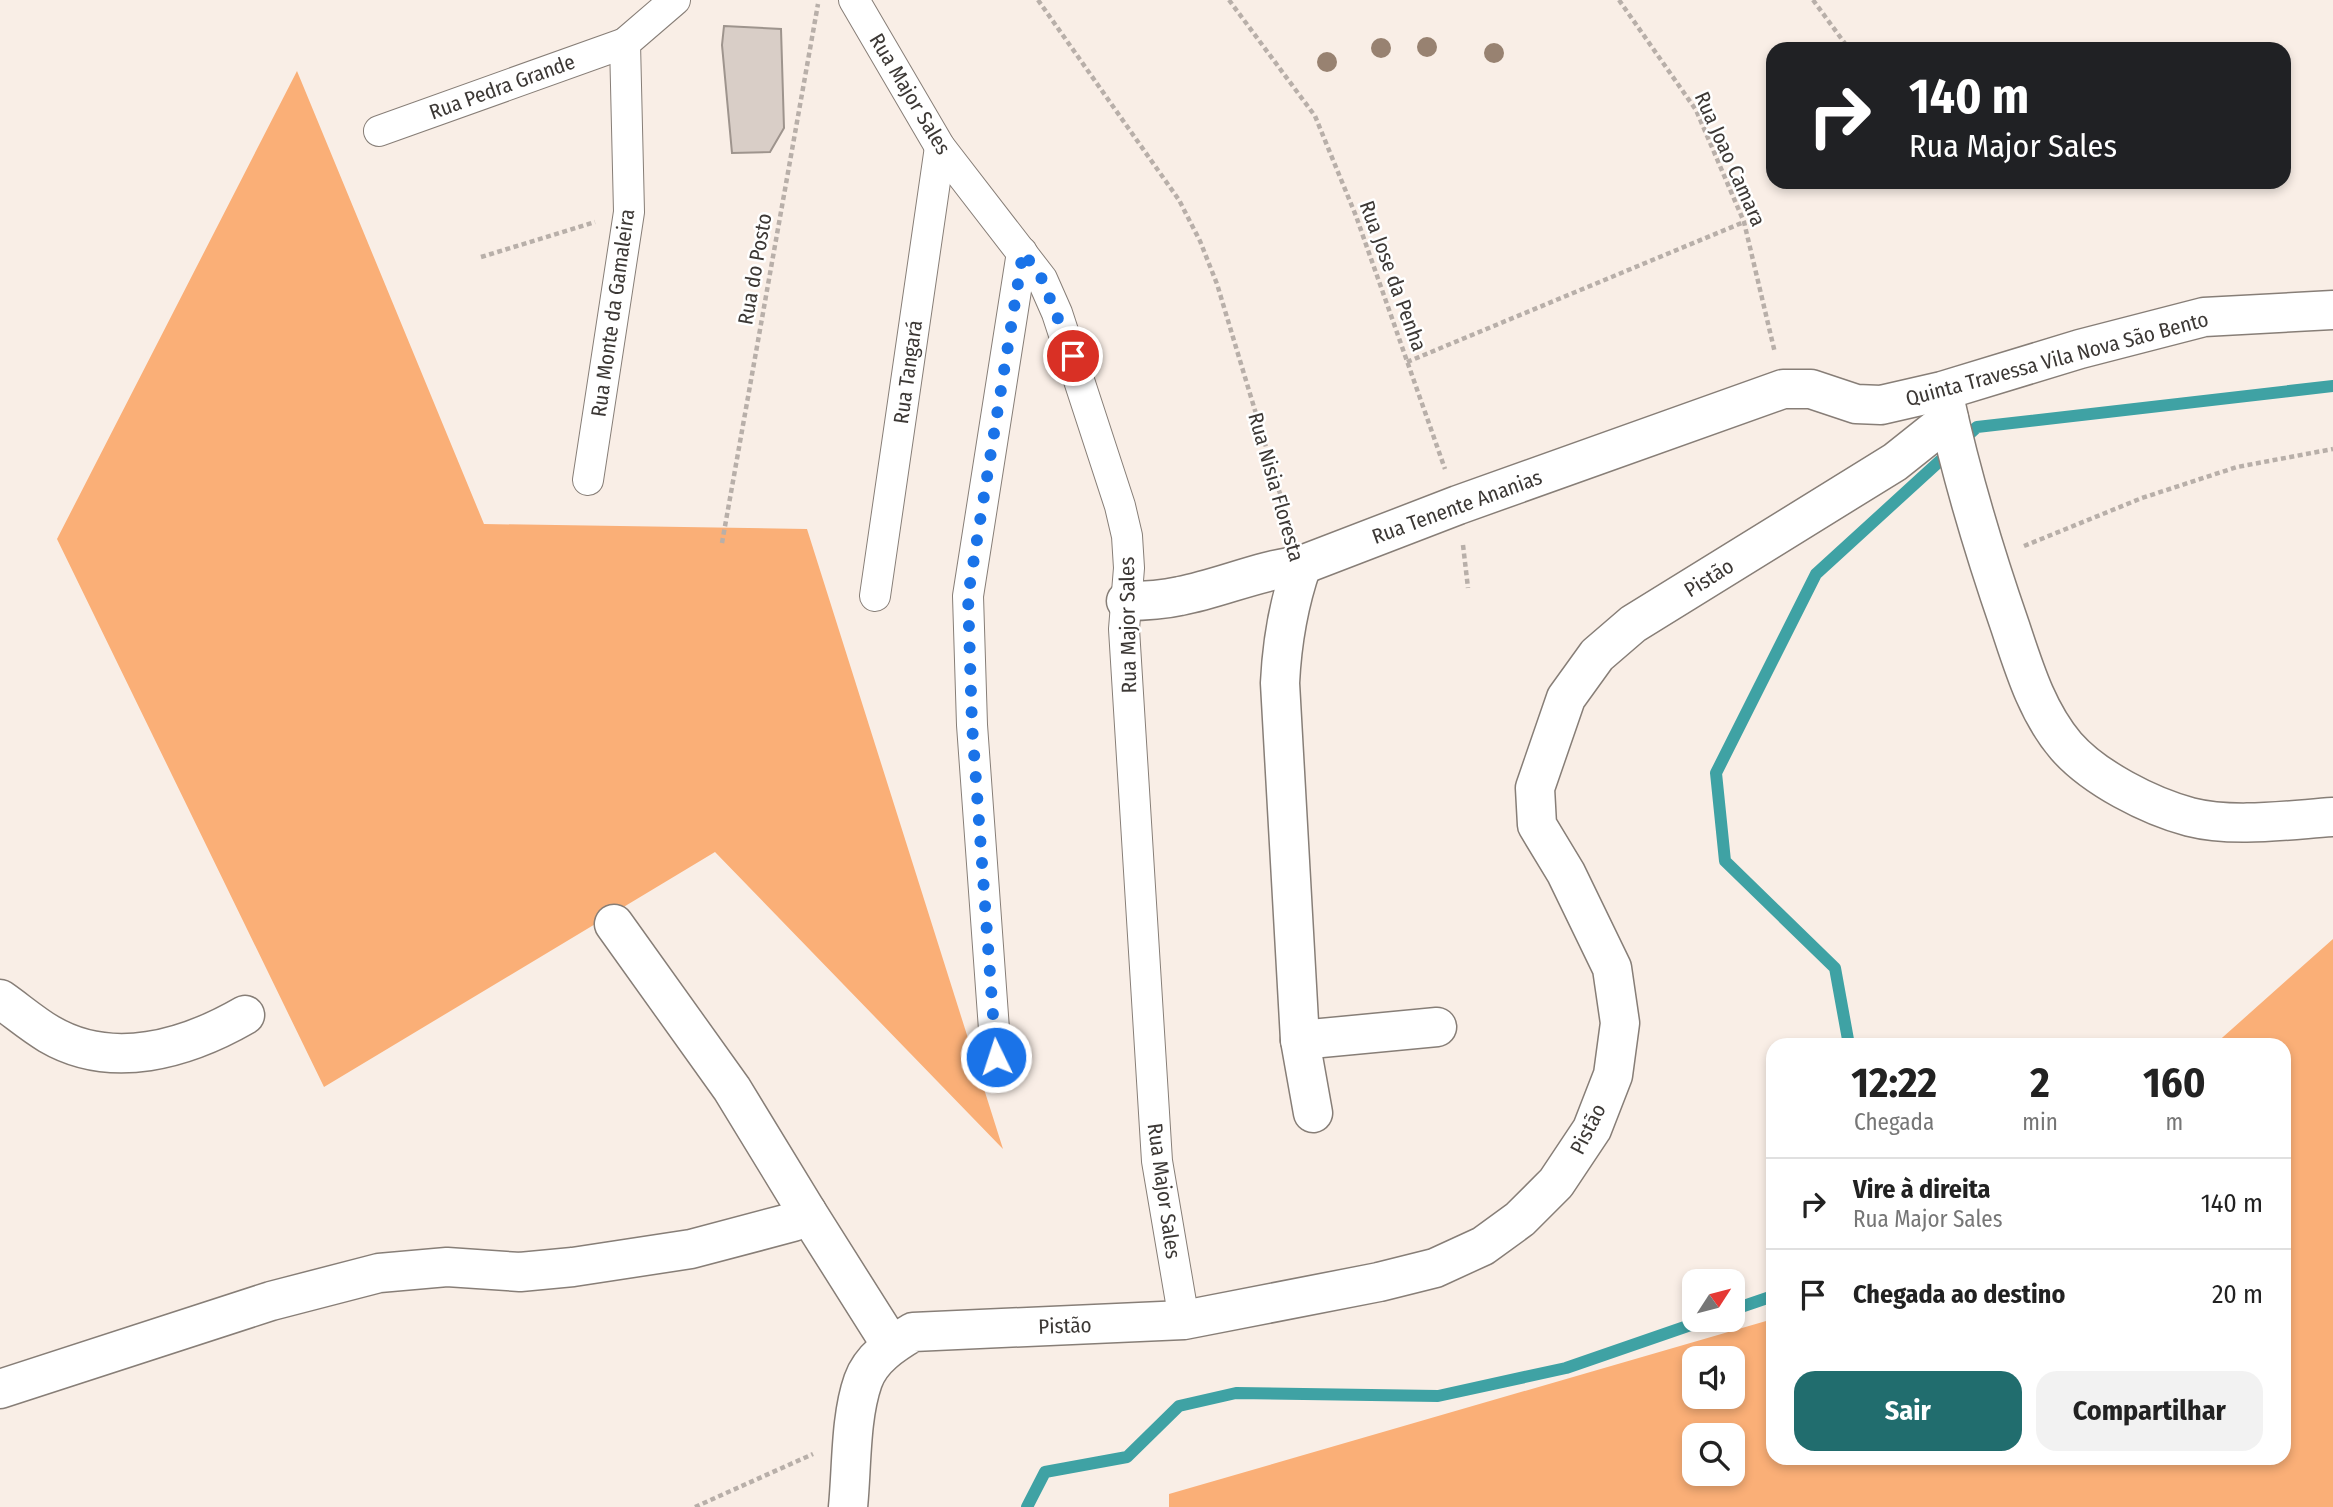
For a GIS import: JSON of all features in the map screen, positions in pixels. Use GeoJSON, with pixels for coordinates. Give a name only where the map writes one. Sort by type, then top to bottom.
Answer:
{"type":"FeatureCollection","features":[{"type":"Feature","properties":{"kind":"street"},"geometry":{"type":"LineString","coordinates":[[625,43],[675,0]]}},
{"type":"Feature","properties":{"kind":"street","name":"Rua Major Sales"},"geometry":{"type":"LineString","coordinates":[[854,0],[940,147],[1042,279],[1057,313],[1121,506],[1127,536],[1125,642],[1157,1161],[1184,1320]]}},
{"type":"Feature","properties":{"kind":"street","name":"Rua Pedra Grande"},"geometry":{"type":"LineString","coordinates":[[379,131],[625,43]]}},
{"type":"Feature","properties":{"kind":"street","name":"Rua Monte da Gamaleira"},"geometry":{"type":"LineString","coordinates":[[588,480],[629,212],[625,43]]}},
{"type":"Feature","properties":{"kind":"street","name":"Rua Tangará"},"geometry":{"type":"LineString","coordinates":[[875,596],[940,147]]}},
{"type":"Feature","properties":{"kind":"street"},"geometry":{"type":"LineString","coordinates":[[996,1057],[972,725],[968,596],[1023,252]]}},
{"type":"Feature","properties":{"kind":"street","name":"Quinta Travessa Vila Nova São Bento"},"geometry":{"type":"LineString","coordinates":[[1783,390],[1811,389],[1856,404],[1946,405],[2080,349],[2204,317],[2333,310]]}},
{"type":"Feature","properties":{"kind":"street","name":"Rua Tenente Ananias"},"geometry":{"type":"LineString","coordinates":[[1126,601],[1182,596],[1277,568],[1302,565],[1458,505],[1783,390]]}},
{"type":"Feature","properties":{"kind":"street"},"geometry":{"type":"LineString","coordinates":[[1946,405],[1987,561],[2039,705],[2067,747],[2103,777],[2148,801],[2191,817],[2239,822],[2333,817]]}},
{"type":"Feature","properties":{"kind":"street","name":"Pistão"},"geometry":{"type":"LineString","coordinates":[[848,1507],[852,1437],[863,1380],[876,1360],[891,1345],[913,1332],[1184,1320],[1379,1282],[1435,1268],[1483,1246],[1520,1219],[1556,1183],[1592,1129],[1613,1075],[1619,1023],[1612,968],[1566,873],[1537,825],[1535,788],[1566,698],[1597,655],[1633,624],[1895,462],[1946,405]]}},
{"type":"Feature","properties":{"kind":"street","name":"Rua Nisia Floresta"},"geometry":{"type":"LineString","coordinates":[[1302,565],[1290,599],[1282,642],[1280,683],[1300,1040],[1313,1113]]}},
{"type":"Feature","properties":{"kind":"street"},"geometry":{"type":"LineString","coordinates":[[614,924],[732,1089],[891,1345]]}},
{"type":"Feature","properties":{"kind":"street"},"geometry":{"type":"LineString","coordinates":[[0,999],[48,1034],[75,1046],[106,1053],[145,1052],[179,1045],[218,1031],[245,1015]]}},
{"type":"Feature","properties":{"kind":"street"},"geometry":{"type":"LineString","coordinates":[[1300,1040],[1437,1027]]}},
{"type":"Feature","properties":{"kind":"street"},"geometry":{"type":"LineString","coordinates":[[0,1389],[271,1301],[379,1273],[447,1267],[520,1272],[573,1267],[691,1250],[793,1222],[807,1212]]}},
{"type":"Feature","properties":{"kind":"path","name":"Rua do Posto"},"geometry":{"type":"LineString","coordinates":[[722,543],[819,0]]}},
{"type":"Feature","properties":{"kind":"path","name":"Rua Nisia Floresta"},"geometry":{"type":"LineString","coordinates":[[1038,0],[1179,200],[1200,241],[1217,284],[1302,565]]}},
{"type":"Feature","properties":{"kind":"path","name":"Rua Jose da Penha"},"geometry":{"type":"LineString","coordinates":[[1229,0],[1315,116],[1356,216],[1458,505],[1468,588]]}},
{"type":"Feature","properties":{"kind":"path","name":"Rua Joao Camara"},"geometry":{"type":"LineString","coordinates":[[1619,0],[1696,110],[1744,222],[1783,390]]}},
{"type":"Feature","properties":{"kind":"path"},"geometry":{"type":"LineString","coordinates":[[1813,0],[1844,42]]}},
{"type":"Feature","properties":{"kind":"path"},"geometry":{"type":"LineString","coordinates":[[481,257],[629,212]]}},
{"type":"Feature","properties":{"kind":"path"},"geometry":{"type":"LineString","coordinates":[[1407,362],[1744,222]]}},
{"type":"Feature","properties":{"kind":"path"},"geometry":{"type":"LineString","coordinates":[[1987,561],[2142,498],[2237,467],[2333,449]]}},
{"type":"Feature","properties":{"kind":"path"},"geometry":{"type":"LineString","coordinates":[[695,1507],[852,1437]]}},
{"type":"Feature","properties":{"kind":"shaded area"},"geometry":{"type":"Polygon","coordinates":[[[297,71],[484,524],[807,529],[1003,1149],[715,852],[324,1087],[57,539],[297,71]]]}},
{"type":"Feature","properties":{"kind":"shaded area"},"geometry":{"type":"Polygon","coordinates":[[[2333,939],[2333,1507],[1169,1507],[1169,1494],[1728,1332],[1745,1332],[1745,1327],[1766,1321],[1766,1465],[2291,1465],[2291,1038],[2222,1038],[2333,939]]]}},
{"type":"Feature","properties":{"kind":"building"},"geometry":{"type":"Polygon","coordinates":[[[724,26],[781,29],[784,128],[770,152],[732,153],[722,45],[724,26]]]}},
{"type":"Feature","properties":{"kind":"waterway"},"geometry":{"type":"LineString","coordinates":[[1848,1038],[1835,968],[1725,861],[1716,773],[1816,574],[1977,427],[2333,386]]}},
{"type":"Feature","properties":{"kind":"waterway"},"geometry":{"type":"LineString","coordinates":[[1745,1306],[1766,1298]]}},
{"type":"Feature","properties":{"kind":"waterway"},"geometry":{"type":"LineString","coordinates":[[1027,1507],[1045,1472],[1127,1457],[1179,1406],[1236,1393],[1438,1396],[1566,1368],[1682,1328]]}},
{"type":"Feature","properties":{"kind":"route"},"geometry":{"type":"LineString","coordinates":[[996,1057],[972,725],[968,596],[1023,252],[1042,279],[1073,356]]}}]}
